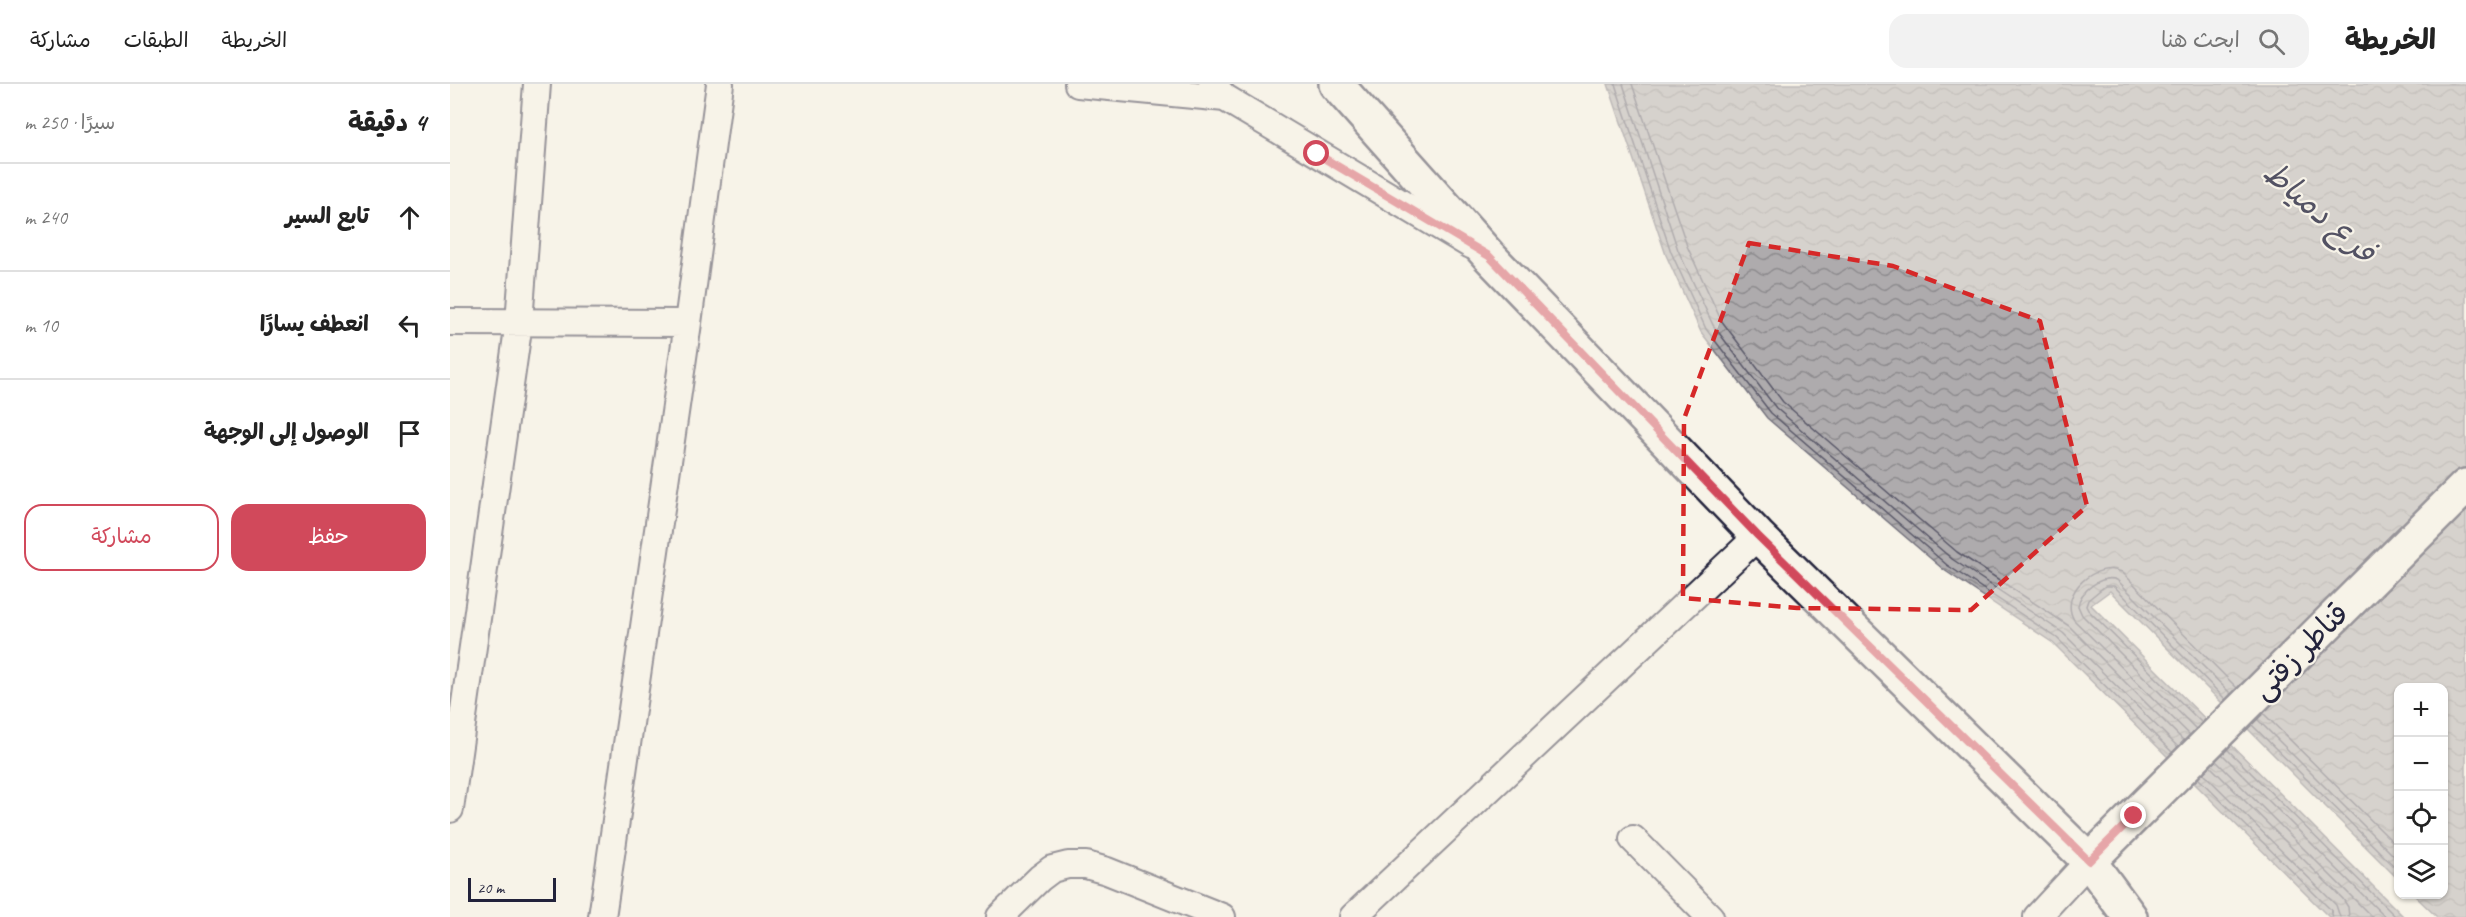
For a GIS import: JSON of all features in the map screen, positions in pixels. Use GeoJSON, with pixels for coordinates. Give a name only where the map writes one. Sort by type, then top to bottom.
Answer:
{"type":"FeatureCollection","features":[{"type":"Feature","properties":{"kind":"street"},"geometry":{"type":"LineString","coordinates":[[450,809],[519,322],[537,84]]}},
{"type":"Feature","properties":{"kind":"street"},"geometry":{"type":"LineString","coordinates":[[602,917],[688,323],[720,84]]}},
{"type":"Feature","properties":{"kind":"street"},"geometry":{"type":"LineString","coordinates":[[1078,84],[1219,91],[1489,256]]}},
{"type":"Feature","properties":{"kind":"street"},"geometry":{"type":"LineString","coordinates":[[1336,84],[1489,256],[1758,536],[2089,861],[2130,917]]}},
{"type":"Feature","properties":{"kind":"street"},"geometry":{"type":"LineString","coordinates":[[450,322],[688,323]]}},
{"type":"Feature","properties":{"kind":"street","name":"قناطر زفتى"},"geometry":{"type":"LineString","coordinates":[[2089,861],[2466,486]]}},
{"type":"Feature","properties":{"kind":"street"},"geometry":{"type":"LineString","coordinates":[[1353,917],[1758,536]]}},
{"type":"Feature","properties":{"kind":"street"},"geometry":{"type":"LineString","coordinates":[[1633,839],[1710,917]]}},
{"type":"Feature","properties":{"kind":"street"},"geometry":{"type":"LineString","coordinates":[[2037,917],[2089,861]]}},
{"type":"Feature","properties":{"kind":"street"},"geometry":{"type":"LineString","coordinates":[[1000,917],[1040,878],[1052,869],[1068,865],[1086,865],[1107,871],[1222,917]]}},
{"type":"Feature","properties":{"kind":"highlighted area"},"geometry":{"type":"Polygon","coordinates":[[[1749,243],[1893,266],[2040,321],[2087,506],[1971,610],[1797,608],[1683,598],[1684,419],[1749,243]]]}},
{"type":"Feature","properties":{"kind":"water","name":"فرع دمياط"},"geometry":{"type":"Polygon","coordinates":[[[1608,84],[2466,84],[2466,917],[2437,917],[2418,899],[2448,899],[2448,683],[2394,683],[2394,875],[2110,591],[2091,605],[2404,917],[2329,917],[2053,643],[1944,570],[1767,418],[1701,332],[1666,255],[1608,84]]]}},
{"type":"Feature","properties":{"kind":"route"},"geometry":{"type":"LineString","coordinates":[[1317,154],[1489,256],[1758,536],[2089,861],[2134,816]]}}]}
